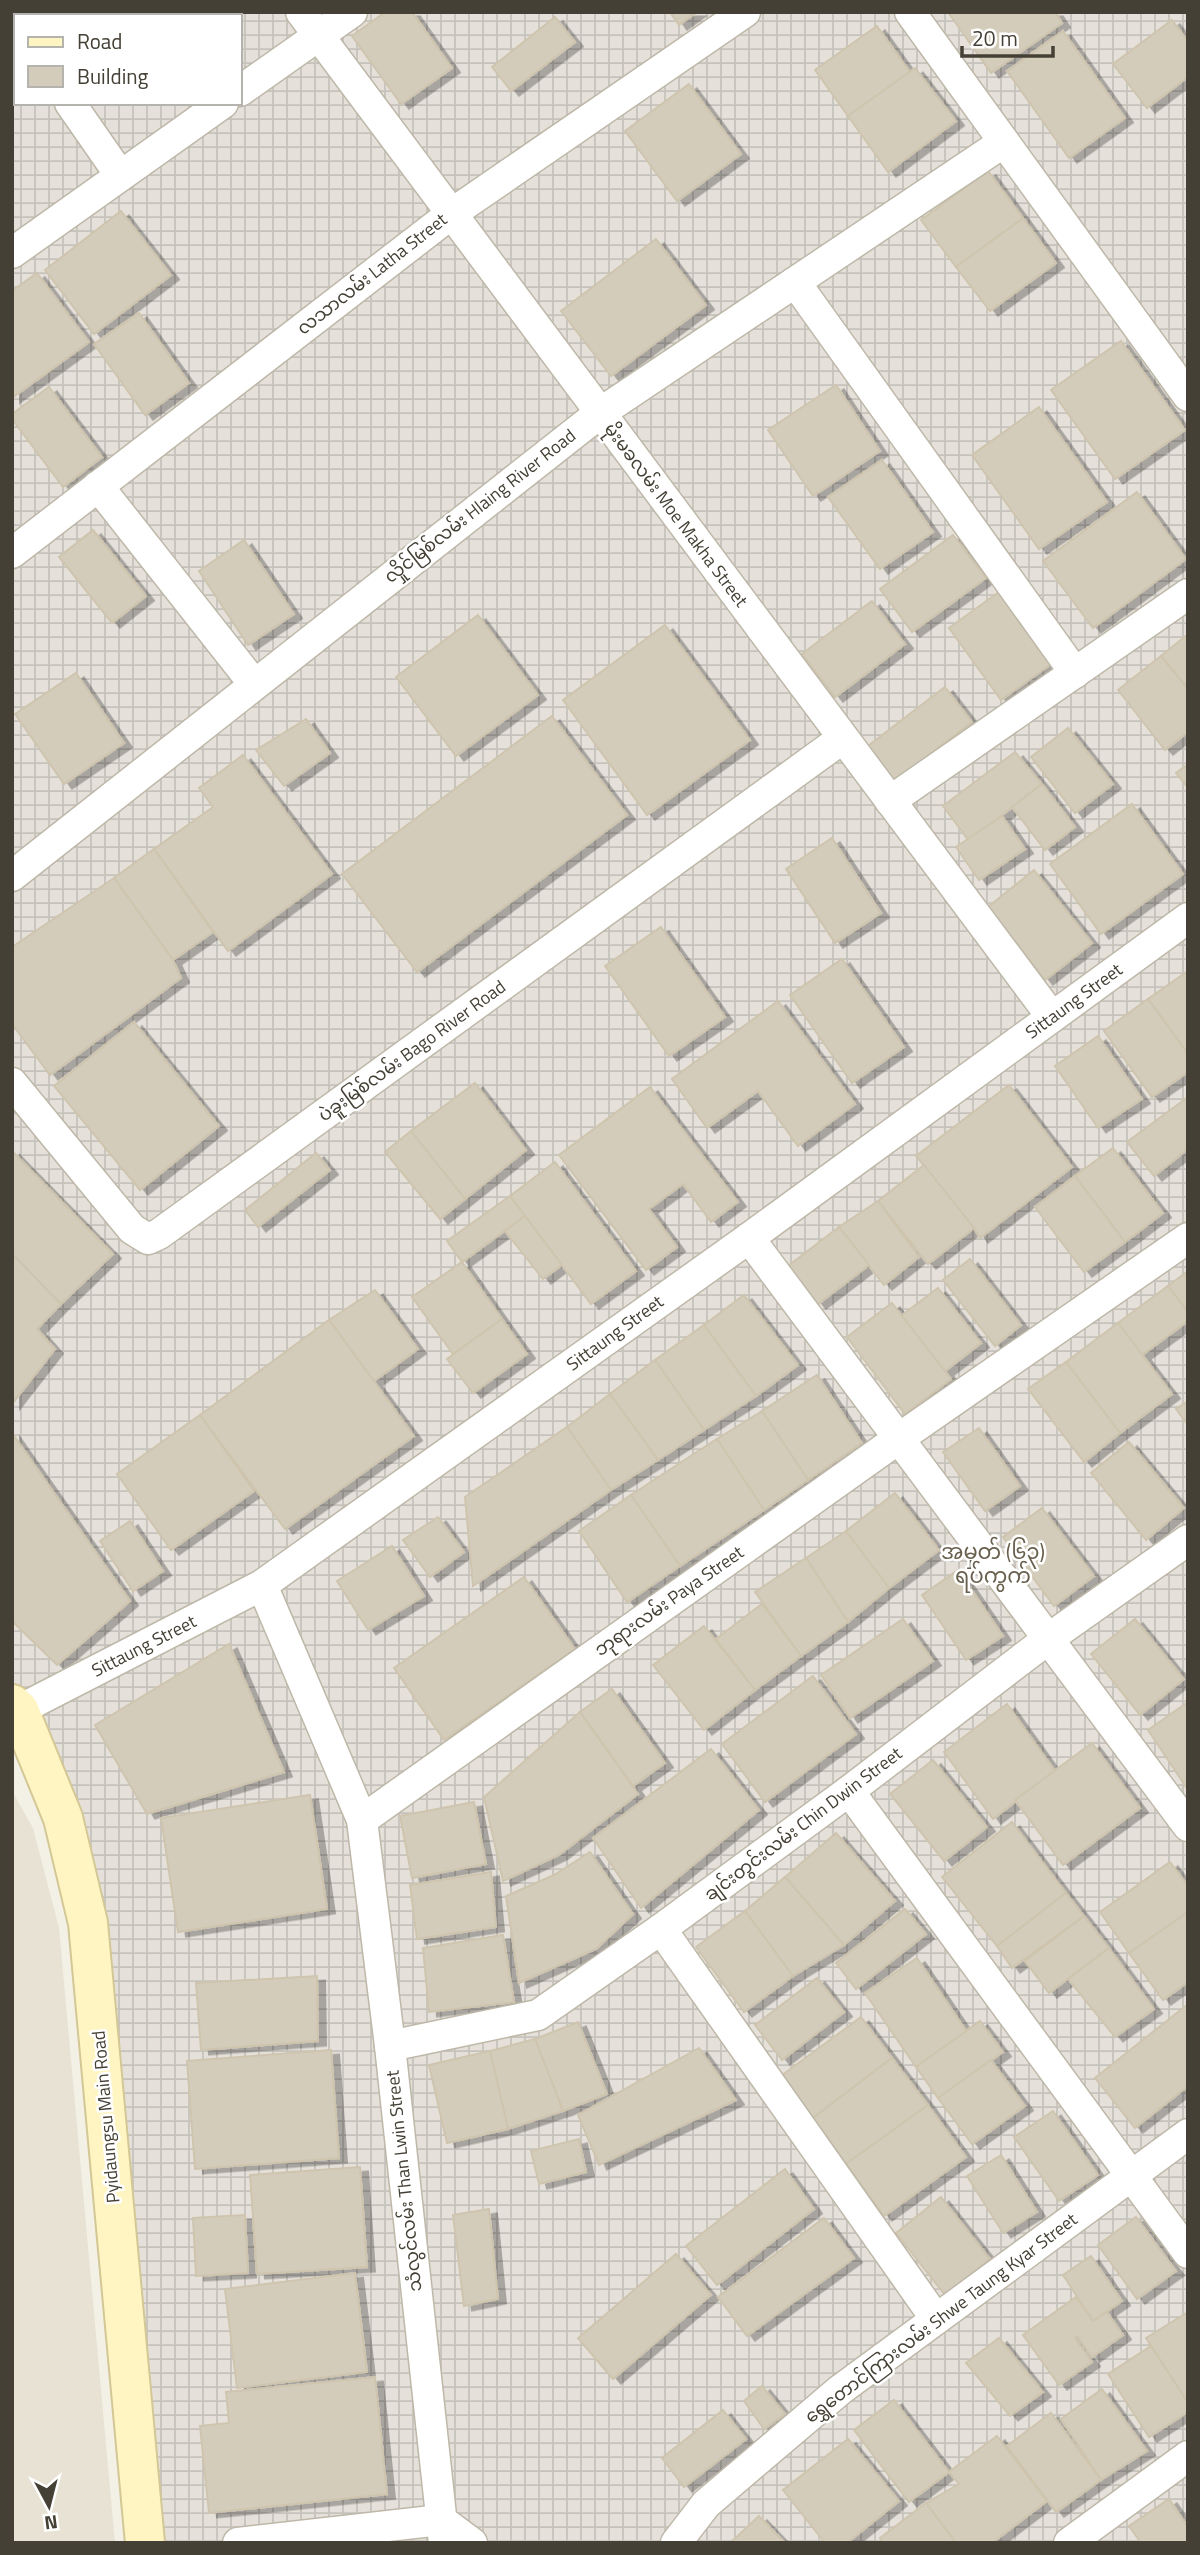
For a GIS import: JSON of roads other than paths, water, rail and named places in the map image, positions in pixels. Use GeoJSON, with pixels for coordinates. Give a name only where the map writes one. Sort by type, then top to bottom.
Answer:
{"type":"FeatureCollection","features":[{"type":"Feature","properties":{"kind":"main road","name":"Pyidaungsu Main Road"},"geometry":{"type":"LineString","coordinates":[[16,1707],[62,1818],[88,1923],[145,2543]]}},
{"type":"Feature","properties":{"kind":"street","name":"မိုးမခလမ်း Moe Makha Street"},"geometry":{"type":"LineString","coordinates":[[301,12],[1052,1017]]}},
{"type":"Feature","properties":{"kind":"street"},"geometry":{"type":"LineString","coordinates":[[242,90],[352,12]]}},
{"type":"Feature","properties":{"kind":"street","name":"လသာလမ်း Latha Street"},"geometry":{"type":"LineString","coordinates":[[12,553],[451,214],[744,12]]}},
{"type":"Feature","properties":{"kind":"street"},"geometry":{"type":"LineString","coordinates":[[910,12],[1188,397]]}},
{"type":"Feature","properties":{"kind":"street"},"geometry":{"type":"LineString","coordinates":[[71,105],[120,175]]}},
{"type":"Feature","properties":{"kind":"street"},"geometry":{"type":"LineString","coordinates":[[12,253],[220,105]]}},
{"type":"Feature","properties":{"kind":"street","name":"လှိုင်မြစ်လမ်း Hlaing River Road"},"geometry":{"type":"LineString","coordinates":[[12,876],[600,413],[1004,142]]}},
{"type":"Feature","properties":{"kind":"street"},"geometry":{"type":"LineString","coordinates":[[795,282],[1075,673]]}},
{"type":"Feature","properties":{"kind":"street"},"geometry":{"type":"LineString","coordinates":[[98,486],[254,684]]}},
{"type":"Feature","properties":{"kind":"street"},"geometry":{"type":"LineString","coordinates":[[890,801],[1188,594]]}},
{"type":"Feature","properties":{"kind":"street","name":"ပဲခူးမြစ်လမ်း Bago River Road"},"geometry":{"type":"LineString","coordinates":[[12,1083],[132,1228],[148,1239],[159,1234],[843,738]]}},
{"type":"Feature","properties":{"kind":"street","name":"Sittaung Street"},"geometry":{"type":"LineString","coordinates":[[16,1707],[262,1585],[749,1238],[1188,918]]}},
{"type":"Feature","properties":{"kind":"street"},"geometry":{"type":"LineString","coordinates":[[749,1238],[1188,1826]]}},
{"type":"Feature","properties":{"kind":"street","name":"ဘုရားလမ်း Paya Street"},"geometry":{"type":"LineString","coordinates":[[362,1821],[898,1438],[1188,1238]]}},
{"type":"Feature","properties":{"kind":"street","name":"ချင်းတွင်းလမ်း Chin Dwin Street"},"geometry":{"type":"LineString","coordinates":[[390,2046],[538,2015],[661,1929],[849,1791],[1048,1639],[1188,1540]]}},
{"type":"Feature","properties":{"kind":"street"},"geometry":{"type":"LineString","coordinates":[[262,1585],[362,1821]]}},
{"type":"Feature","properties":{"kind":"street"},"geometry":{"type":"LineString","coordinates":[[849,1791],[1188,2253]]}},
{"type":"Feature","properties":{"kind":"street","name":"သံလွင်လမ်း Than Lwin Street"},"geometry":{"type":"LineString","coordinates":[[362,1821],[390,2046],[442,2531]]}},
{"type":"Feature","properties":{"kind":"street"},"geometry":{"type":"LineString","coordinates":[[661,1929],[936,2319]]}},
{"type":"Feature","properties":{"kind":"street","name":"ရွှေတောင်ကြားလမ်း Shwe Taung Kyar Street"},"geometry":{"type":"LineString","coordinates":[[676,2543],[706,2504],[840,2390],[1188,2134]]}},
{"type":"Feature","properties":{"kind":"street"},"geometry":{"type":"LineString","coordinates":[[1069,2543],[1104,2532],[1188,2456]]}},
{"type":"Feature","properties":{"kind":"street"},"geometry":{"type":"LineString","coordinates":[[238,2543],[442,2531],[472,2543]]}},
{"type":"Feature","properties":{"kind":"district","name":"အမှတ် (၆၃) ရပ်ကွက်"},"geometry":{"type":"Point","coordinates":[993,1564]}}]}
